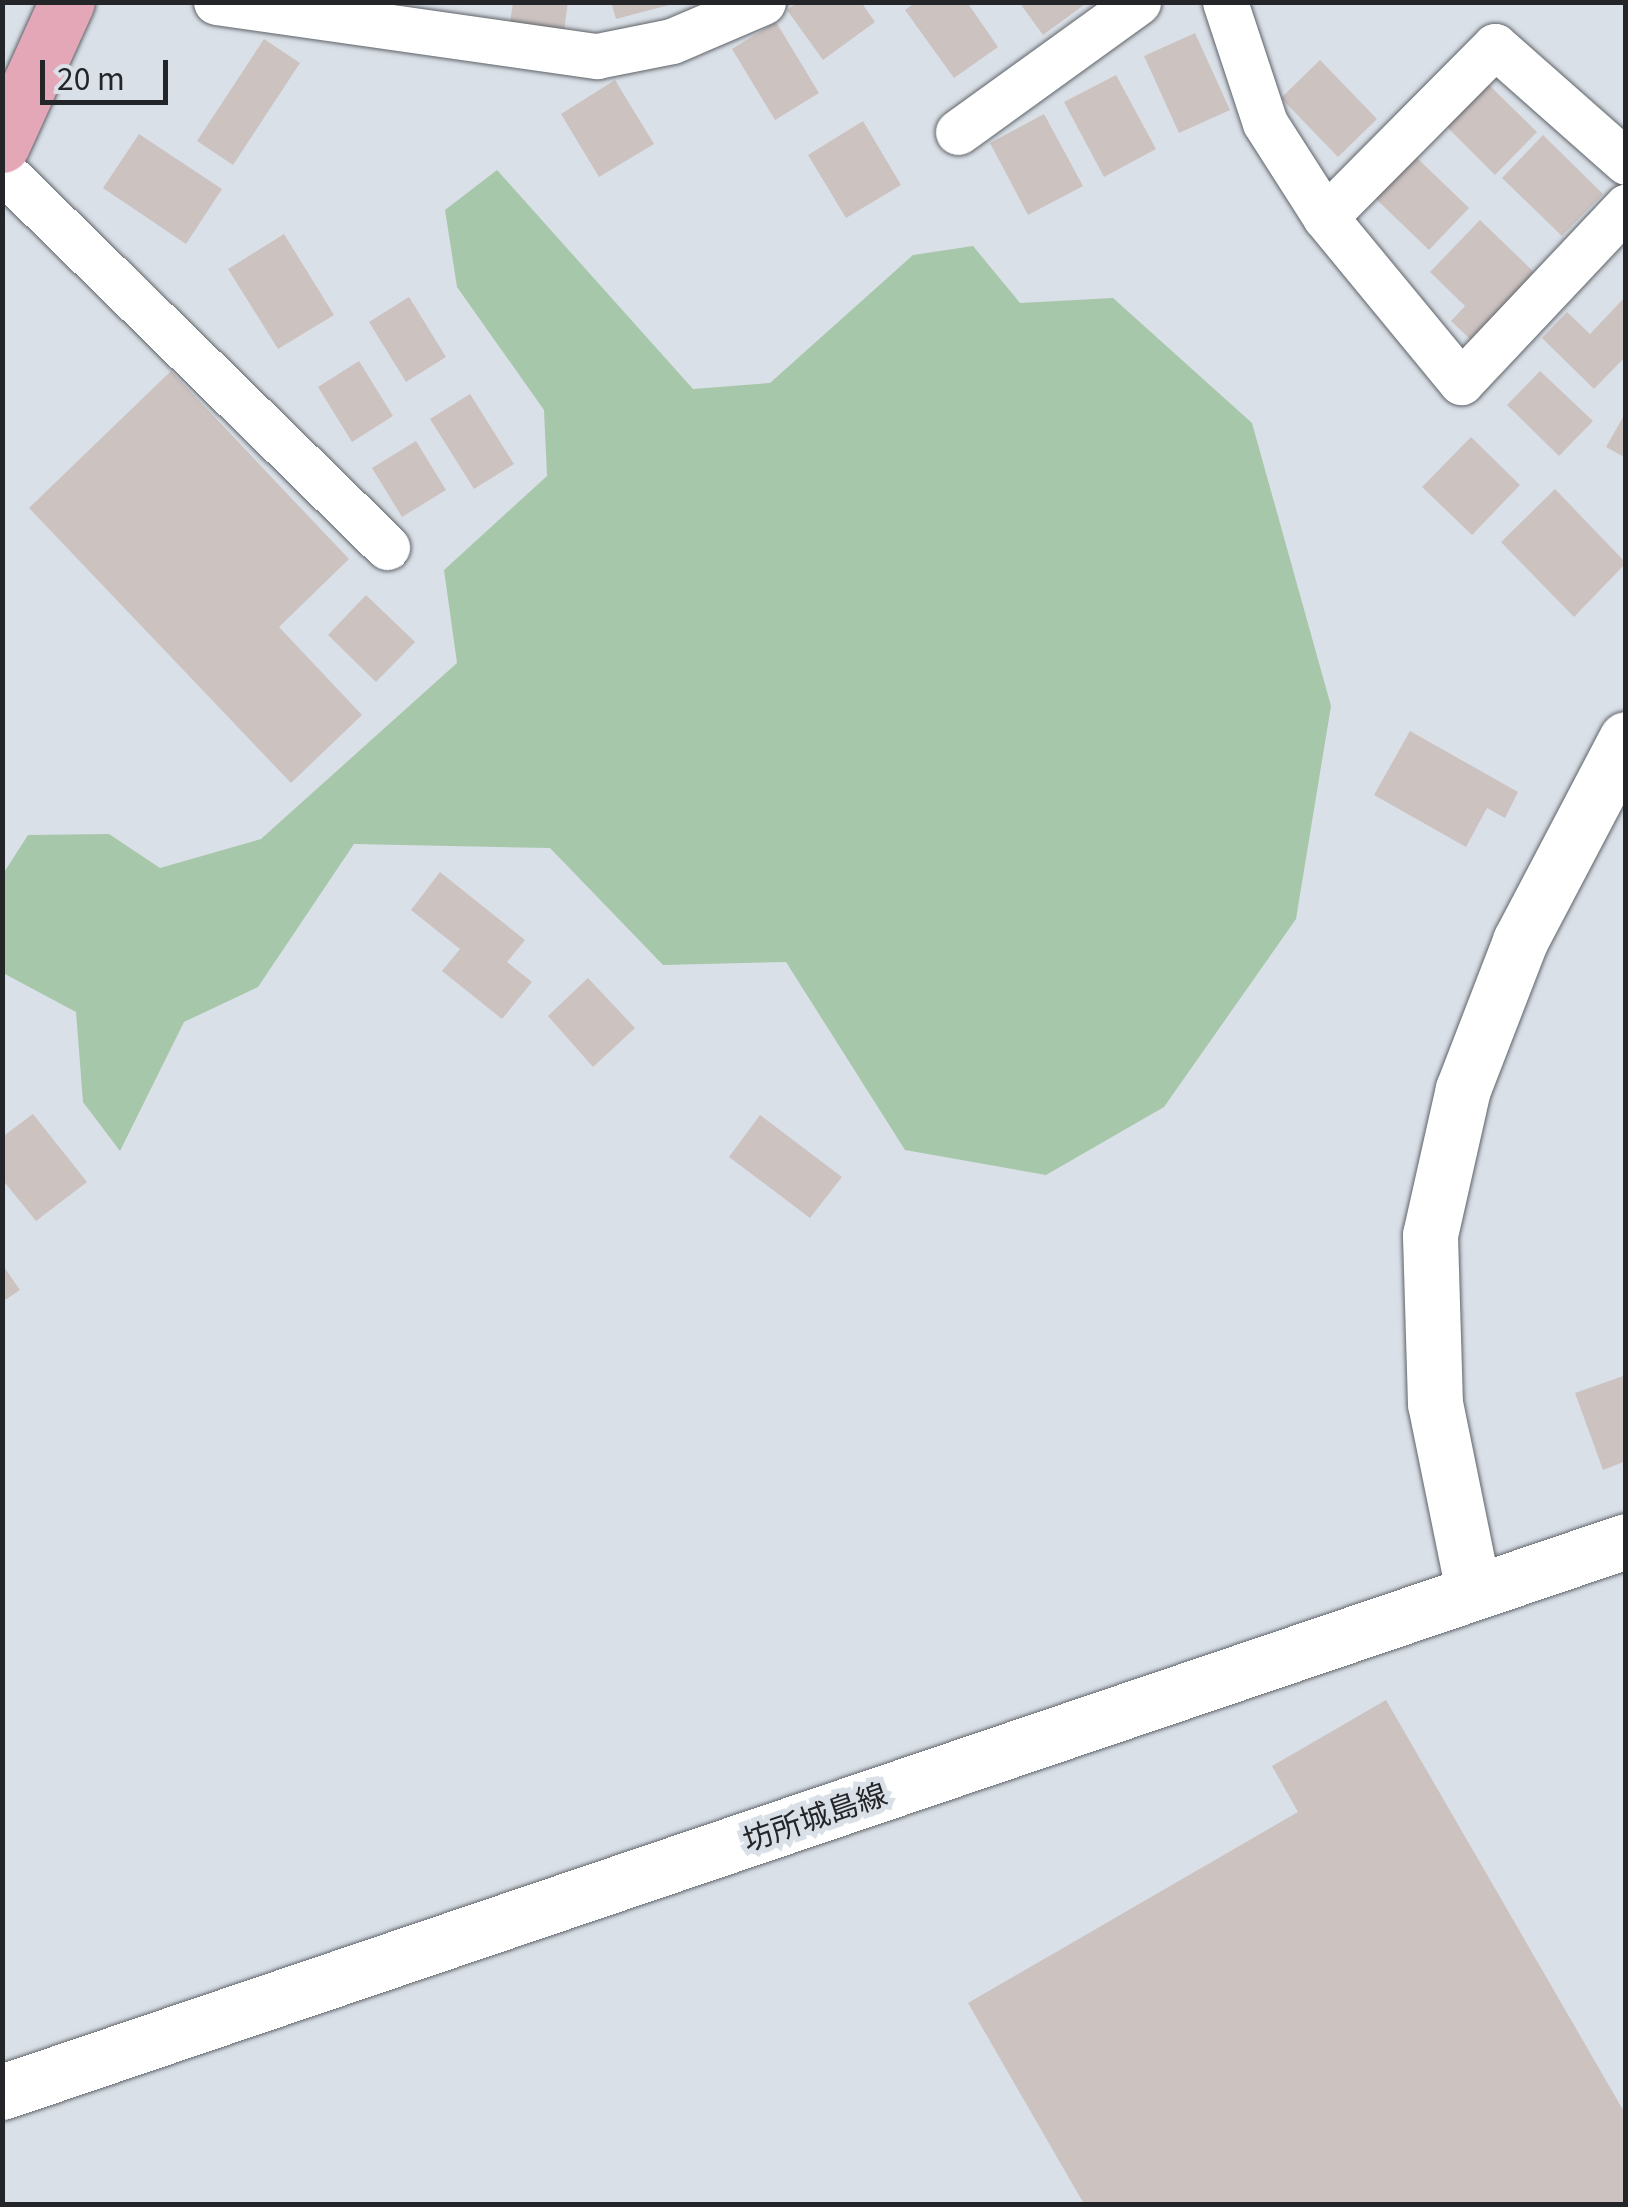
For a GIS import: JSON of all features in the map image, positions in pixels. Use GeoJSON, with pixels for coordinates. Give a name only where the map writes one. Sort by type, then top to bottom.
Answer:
{"type":"FeatureCollection","features":[{"type":"Feature","properties":{"kind":"main road"},"geometry":{"type":"LineString","coordinates":[[2,145],[67,2]]}},
{"type":"Feature","properties":{"kind":"main road"},"geometry":{"type":"LineString","coordinates":[[1473,1590],[1435,1404],[1430,1234],[1463,1089],[1520,941],[1626,739]]}},
{"type":"Feature","properties":{"kind":"main road","name":"坊所城島線"},"geometry":{"type":"LineString","coordinates":[[2,2092],[1626,1541]]}},
{"type":"Feature","properties":{"kind":"street"},"geometry":{"type":"LineString","coordinates":[[216,2],[596,56],[672,42],[719,12],[763,2]]}},
{"type":"Feature","properties":{"kind":"street"},"geometry":{"type":"LineString","coordinates":[[958,132],[1138,2]]}},
{"type":"Feature","properties":{"kind":"street"},"geometry":{"type":"LineString","coordinates":[[1225,2],[1266,123],[1325,217],[1460,382],[1626,207]]}},
{"type":"Feature","properties":{"kind":"street"},"geometry":{"type":"LineString","coordinates":[[1325,217],[1494,46],[1626,162]]}},
{"type":"Feature","properties":{"kind":"street"},"geometry":{"type":"LineString","coordinates":[[2,170],[387,547]]}},
{"type":"Feature","properties":{"kind":"green space"},"geometry":{"type":"Polygon","coordinates":[[[497,170],[693,389],[770,383],[913,255],[973,246],[1020,303],[1113,298],[1252,423],[1331,706],[1296,919],[1164,1107],[1046,1175],[905,1150],[786,962],[663,965],[550,848],[354,844],[258,987],[184,1022],[120,1151],[83,1102],[76,1012],[3,973],[3,874],[28,835],[109,834],[160,868],[261,839],[457,663],[444,570],[547,476],[544,410],[457,287],[445,210],[497,170]]]}},
{"type":"Feature","properties":{"kind":"building"},"geometry":{"type":"Polygon","coordinates":[[[513,2],[568,2],[564,31],[510,23],[513,2]]]}},
{"type":"Feature","properties":{"kind":"building"},"geometry":{"type":"Polygon","coordinates":[[[611,2],[673,2],[673,4],[616,19],[611,2]]]}},
{"type":"Feature","properties":{"kind":"building"},"geometry":{"type":"Polygon","coordinates":[[[798,2],[861,2],[875,22],[823,60],[787,10],[798,2]]]}},
{"type":"Feature","properties":{"kind":"building"},"geometry":{"type":"Polygon","coordinates":[[[916,2],[967,2],[998,47],[954,78],[905,10],[916,2]]]}},
{"type":"Feature","properties":{"kind":"building"},"geometry":{"type":"Polygon","coordinates":[[[1019,2],[1088,2],[1043,35],[1019,2]]]}},
{"type":"Feature","properties":{"kind":"building"},"geometry":{"type":"Polygon","coordinates":[[[776,22],[819,93],[775,120],[732,49],[776,22]]]}},
{"type":"Feature","properties":{"kind":"building"},"geometry":{"type":"Polygon","coordinates":[[[1195,33],[1230,110],[1179,133],[1144,56],[1195,33]]]}},
{"type":"Feature","properties":{"kind":"building"},"geometry":{"type":"Polygon","coordinates":[[[264,39],[300,63],[233,165],[197,141],[264,39]]]}},
{"type":"Feature","properties":{"kind":"building"},"geometry":{"type":"Polygon","coordinates":[[[1320,60],[1377,119],[1338,157],[1281,98],[1320,60]]]}},
{"type":"Feature","properties":{"kind":"building"},"geometry":{"type":"Polygon","coordinates":[[[1116,75],[1156,149],[1104,177],[1064,102],[1116,75]]]}},
{"type":"Feature","properties":{"kind":"building"},"geometry":{"type":"Polygon","coordinates":[[[615,80],[654,144],[599,177],[561,114],[615,80]]]}},
{"type":"Feature","properties":{"kind":"building"},"geometry":{"type":"Polygon","coordinates":[[[1487,83],[1537,132],[1495,175],[1446,126],[1487,83]]]}},
{"type":"Feature","properties":{"kind":"building"},"geometry":{"type":"Polygon","coordinates":[[[1044,114],[1083,186],[1028,215],[990,143],[1044,114]]]}},
{"type":"Feature","properties":{"kind":"building"},"geometry":{"type":"Polygon","coordinates":[[[863,121],[901,185],[846,218],[808,155],[863,121]]]}},
{"type":"Feature","properties":{"kind":"building"},"geometry":{"type":"Polygon","coordinates":[[[139,134],[222,189],[186,244],[103,188],[139,134]]]}},
{"type":"Feature","properties":{"kind":"building"},"geometry":{"type":"Polygon","coordinates":[[[1543,135],[1603,194],[1562,236],[1502,178],[1543,135]]]}},
{"type":"Feature","properties":{"kind":"building"},"geometry":{"type":"Polygon","coordinates":[[[1414,155],[1469,208],[1429,250],[1374,197],[1414,155]]]}},
{"type":"Feature","properties":{"kind":"building"},"geometry":{"type":"Polygon","coordinates":[[[1480,220],[1535,273],[1471,340],[1451,321],[1465,306],[1430,272],[1480,220]]]}},
{"type":"Feature","properties":{"kind":"building"},"geometry":{"type":"Polygon","coordinates":[[[284,234],[334,315],[278,349],[228,269],[284,234]]]}},
{"type":"Feature","properties":{"kind":"building"},"geometry":{"type":"Polygon","coordinates":[[[1626,296],[1626,356],[1594,389],[1542,338],[1567,312],[1590,334],[1626,296]]]}},
{"type":"Feature","properties":{"kind":"building"},"geometry":{"type":"Polygon","coordinates":[[[409,297],[446,357],[406,382],[369,322],[409,297]]]}},
{"type":"Feature","properties":{"kind":"building"},"geometry":{"type":"Polygon","coordinates":[[[359,361],[393,416],[352,442],[318,387],[359,361]]]}},
{"type":"Feature","properties":{"kind":"building"},"geometry":{"type":"Polygon","coordinates":[[[171,371],[349,559],[279,627],[362,715],[291,783],[29,508],[171,371]]]}},
{"type":"Feature","properties":{"kind":"building"},"geometry":{"type":"Polygon","coordinates":[[[1540,371],[1593,421],[1559,456],[1507,405],[1540,371]]]}},
{"type":"Feature","properties":{"kind":"building"},"geometry":{"type":"Polygon","coordinates":[[[470,394],[514,464],[474,489],[430,419],[470,394]]]}},
{"type":"Feature","properties":{"kind":"building"},"geometry":{"type":"Polygon","coordinates":[[[1626,412],[1626,458],[1606,447],[1626,412]]]}},
{"type":"Feature","properties":{"kind":"building"},"geometry":{"type":"Polygon","coordinates":[[[1471,437],[1520,485],[1472,535],[1422,487],[1471,437]]]}},
{"type":"Feature","properties":{"kind":"building"},"geometry":{"type":"Polygon","coordinates":[[[416,441],[446,490],[402,517],[372,468],[416,441]]]}},
{"type":"Feature","properties":{"kind":"building"},"geometry":{"type":"Polygon","coordinates":[[[1555,489],[1626,563],[1574,617],[1501,542],[1555,489]]]}},
{"type":"Feature","properties":{"kind":"building"},"geometry":{"type":"Polygon","coordinates":[[[366,595],[415,642],[376,682],[328,635],[366,595]]]}},
{"type":"Feature","properties":{"kind":"building"},"geometry":{"type":"Polygon","coordinates":[[[1410,731],[1518,792],[1505,818],[1487,808],[1466,847],[1374,795],[1410,731]]]}},
{"type":"Feature","properties":{"kind":"building"},"geometry":{"type":"Polygon","coordinates":[[[440,872],[525,940],[507,962],[532,982],[502,1019],[442,971],[460,949],[411,910],[440,872]]]}},
{"type":"Feature","properties":{"kind":"building"},"geometry":{"type":"Polygon","coordinates":[[[588,978],[635,1028],[593,1067],[548,1016],[588,978]]]}},
{"type":"Feature","properties":{"kind":"building"},"geometry":{"type":"Polygon","coordinates":[[[33,1114],[87,1182],[36,1221],[2,1179],[2,1137],[33,1114]]]}},
{"type":"Feature","properties":{"kind":"building"},"geometry":{"type":"Polygon","coordinates":[[[760,1115],[842,1177],[810,1218],[729,1157],[760,1115]]]}},
{"type":"Feature","properties":{"kind":"building"},"geometry":{"type":"Polygon","coordinates":[[[2,1264],[20,1290],[2,1302],[2,1264]]]}},
{"type":"Feature","properties":{"kind":"building"},"geometry":{"type":"Polygon","coordinates":[[[1626,1375],[1626,1461],[1603,1470],[1575,1393],[1626,1375]]]}},
{"type":"Feature","properties":{"kind":"building"},"geometry":{"type":"Polygon","coordinates":[[[1386,1700],[1626,2115],[1626,2204],[1084,2204],[968,2003],[1298,1812],[1272,1766],[1386,1700]]]}}]}
